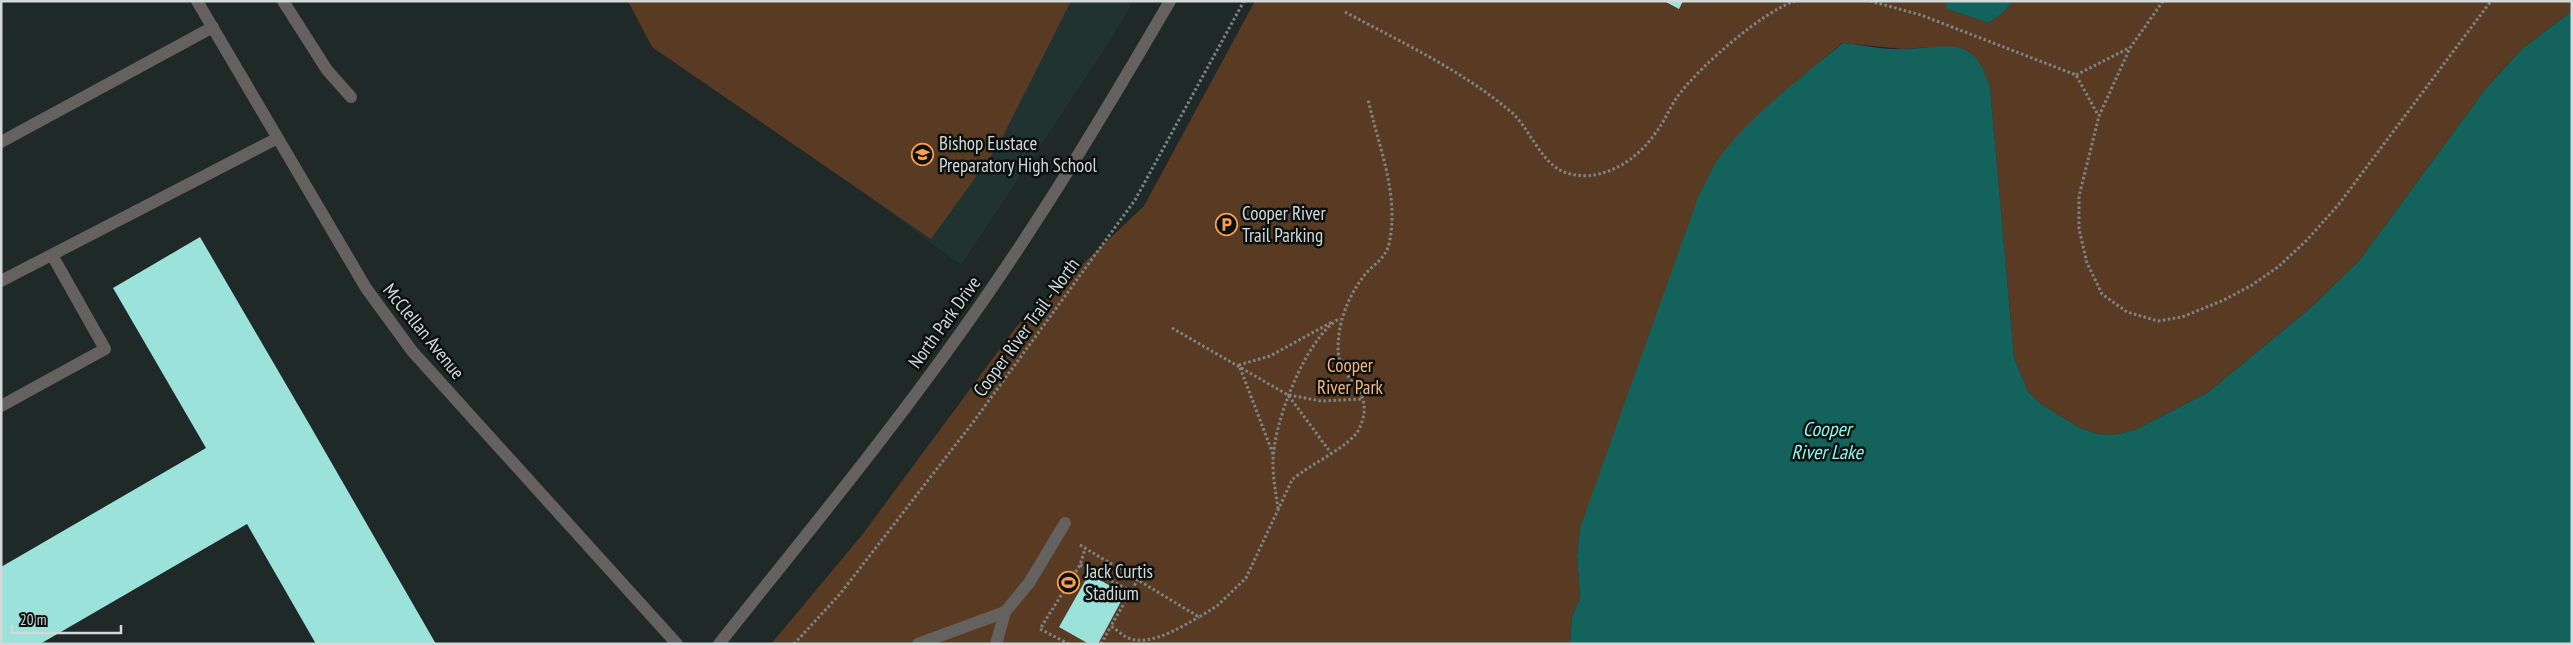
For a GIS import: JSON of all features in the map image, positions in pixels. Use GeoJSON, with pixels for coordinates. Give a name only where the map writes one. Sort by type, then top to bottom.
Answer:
{"type":"FeatureCollection","features":[{"type":"Feature","properties":{"kind":"street","name":"McClellan Avenue"},"geometry":{"type":"LineString","coordinates":[[197,1],[276,139],[366,288],[412,351],[677,644]]}},
{"type":"Feature","properties":{"kind":"street"},"geometry":{"type":"LineString","coordinates":[[284,1],[327,70],[351,97]]}},
{"type":"Feature","properties":{"kind":"street","name":"North Park Drive"},"geometry":{"type":"LineString","coordinates":[[719,644],[887,431],[980,306],[1104,115],[1170,1]]}},
{"type":"Feature","properties":{"kind":"street"},"geometry":{"type":"LineString","coordinates":[[1,142],[212,27]]}},
{"type":"Feature","properties":{"kind":"street"},"geometry":{"type":"LineString","coordinates":[[1,281],[276,139]]}},
{"type":"Feature","properties":{"kind":"street"},"geometry":{"type":"LineString","coordinates":[[1,406],[105,349],[52,255]]}},
{"type":"Feature","properties":{"kind":"street"},"geometry":{"type":"LineString","coordinates":[[996,644],[1004,612],[1029,583],[1066,523]]}},
{"type":"Feature","properties":{"kind":"street"},"geometry":{"type":"LineString","coordinates":[[918,644],[1004,612]]}},
{"type":"Feature","properties":{"kind":"path","name":"Cooper River Trail - North"},"geometry":{"type":"LineString","coordinates":[[794,644],[840,594],[974,422],[1135,200],[1244,1]]}},
{"type":"Feature","properties":{"kind":"path"},"geometry":{"type":"LineString","coordinates":[[1345,12],[1491,96],[1517,117],[1536,147],[1558,170],[1585,177],[1612,172],[1633,159],[1657,132],[1680,93],[1716,55],[1781,6],[1795,1]]}},
{"type":"Feature","properties":{"kind":"path"},"geometry":{"type":"LineString","coordinates":[[1870,1],[1921,15],[2076,75],[2099,116]]}},
{"type":"Feature","properties":{"kind":"path"},"geometry":{"type":"LineString","coordinates":[[2163,1],[2130,48],[2099,116],[2079,196],[2079,229],[2087,263],[2102,294],[2127,312],[2158,321],[2182,316],[2224,300],[2252,285],[2278,267],[2307,240],[2339,204],[2491,1]]}},
{"type":"Feature","properties":{"kind":"path"},"geometry":{"type":"LineString","coordinates":[[2076,75],[2130,48]]}},
{"type":"Feature","properties":{"kind":"path"},"geometry":{"type":"LineString","coordinates":[[1111,626],[1130,638],[1139,640],[1176,630],[1217,606],[1246,578],[1292,480],[1304,469],[1341,448],[1360,430],[1366,409],[1362,392],[1344,374],[1338,352],[1341,318],[1344,309],[1362,280],[1384,256],[1389,244],[1391,198],[1368,99]]}},
{"type":"Feature","properties":{"kind":"path"},"geometry":{"type":"LineString","coordinates":[[1239,366],[1270,356],[1341,318]]}},
{"type":"Feature","properties":{"kind":"path"},"geometry":{"type":"LineString","coordinates":[[1278,510],[1273,455],[1288,395],[1315,344],[1333,322]]}},
{"type":"Feature","properties":{"kind":"path"},"geometry":{"type":"LineString","coordinates":[[1172,328],[1288,395],[1321,401],[1363,400]]}},
{"type":"Feature","properties":{"kind":"path"},"geometry":{"type":"LineString","coordinates":[[1239,366],[1273,455]]}},
{"type":"Feature","properties":{"kind":"path"},"geometry":{"type":"LineString","coordinates":[[1288,395],[1331,453]]}},
{"type":"Feature","properties":{"kind":"path"},"geometry":{"type":"LineString","coordinates":[[1077,543],[1199,617]]}},
{"type":"Feature","properties":{"kind":"path"},"geometry":{"type":"LineString","coordinates":[[1069,644],[1040,629],[1080,565],[1085,549]]}},
{"type":"Feature","properties":{"kind":"path"},"geometry":{"type":"LineString","coordinates":[[1080,565],[1131,591]]}},
{"type":"Feature","properties":{"kind":"path"},"geometry":{"type":"LineString","coordinates":[[1101,644],[1138,579]]}},
{"type":"Feature","properties":{"kind":"shaded area","name":"Bishop Eustace Preparatory High School"},"geometry":{"type":"Polygon","coordinates":[[[641,1],[1133,1],[1110,41],[961,265],[661,43],[641,1]]]}},
{"type":"Feature","properties":{"kind":"green space","name":"Bishop Eustace Preparatory High School"},"geometry":{"type":"Polygon","coordinates":[[[628,1],[1071,1],[998,146],[931,239],[652,47],[628,1]]]}},
{"type":"Feature","properties":{"kind":"green space","name":"Cooper River Park"},"geometry":{"type":"Polygon","coordinates":[[[1255,1],[1949,1],[1946,5],[1947,9],[1988,23],[2003,13],[2013,1],[2572,1],[2572,11],[2522,49],[2487,87],[2359,261],[2308,310],[2207,393],[2135,430],[2113,435],[2098,434],[2080,428],[2041,404],[2028,392],[2014,357],[1990,88],[1968,51],[1930,47],[1903,49],[1842,43],[1794,84],[1735,139],[1580,528],[1577,556],[1580,597],[1572,617],[1570,644],[771,644],[862,535],[1016,327],[1144,206],[1255,1]]]}},
{"type":"Feature","properties":{"kind":"water"},"geometry":{"type":"Polygon","coordinates":[[[1949,1],[2013,1],[2003,13],[1988,23],[1947,9],[1945,5],[1949,1]]]}},
{"type":"Feature","properties":{"kind":"water","name":"Cooper River Lake"},"geometry":{"type":"Polygon","coordinates":[[[2572,11],[2572,644],[1570,644],[1572,617],[1580,597],[1577,556],[1580,528],[1699,195],[1719,158],[1745,128],[1777,98],[1843,43],[1896,49],[1954,47],[1969,52],[1980,64],[1990,88],[2014,357],[2028,392],[2041,404],[2080,428],[2098,434],[2113,435],[2135,430],[2207,393],[2308,310],[2359,261],[2487,87],[2522,49],[2572,11]]]}},
{"type":"Feature","properties":{"kind":"building"},"geometry":{"type":"Polygon","coordinates":[[[1664,1],[1683,1],[1679,9],[1664,1]]]}},
{"type":"Feature","properties":{"kind":"building"},"geometry":{"type":"Polygon","coordinates":[[[200,237],[436,644],[316,644],[247,524],[40,644],[1,644],[1,567],[206,448],[113,288],[200,237]]]}},
{"type":"Feature","properties":{"kind":"building"},"geometry":{"type":"Polygon","coordinates":[[[1089,574],[1125,594],[1098,644],[1089,644],[1059,627],[1089,574]]]}},
{"type":"Feature","properties":{"kind":"place","name":"Bishop Eustace Preparatory High School"},"geometry":{"type":"Point","coordinates":[923,154]}},
{"type":"Feature","properties":{"kind":"place","name":"Cooper River Trail Parking"},"geometry":{"type":"Point","coordinates":[1226,224]}},
{"type":"Feature","properties":{"kind":"place","name":"Jack Curtis Stadium"},"geometry":{"type":"Point","coordinates":[1069,582]}}]}
